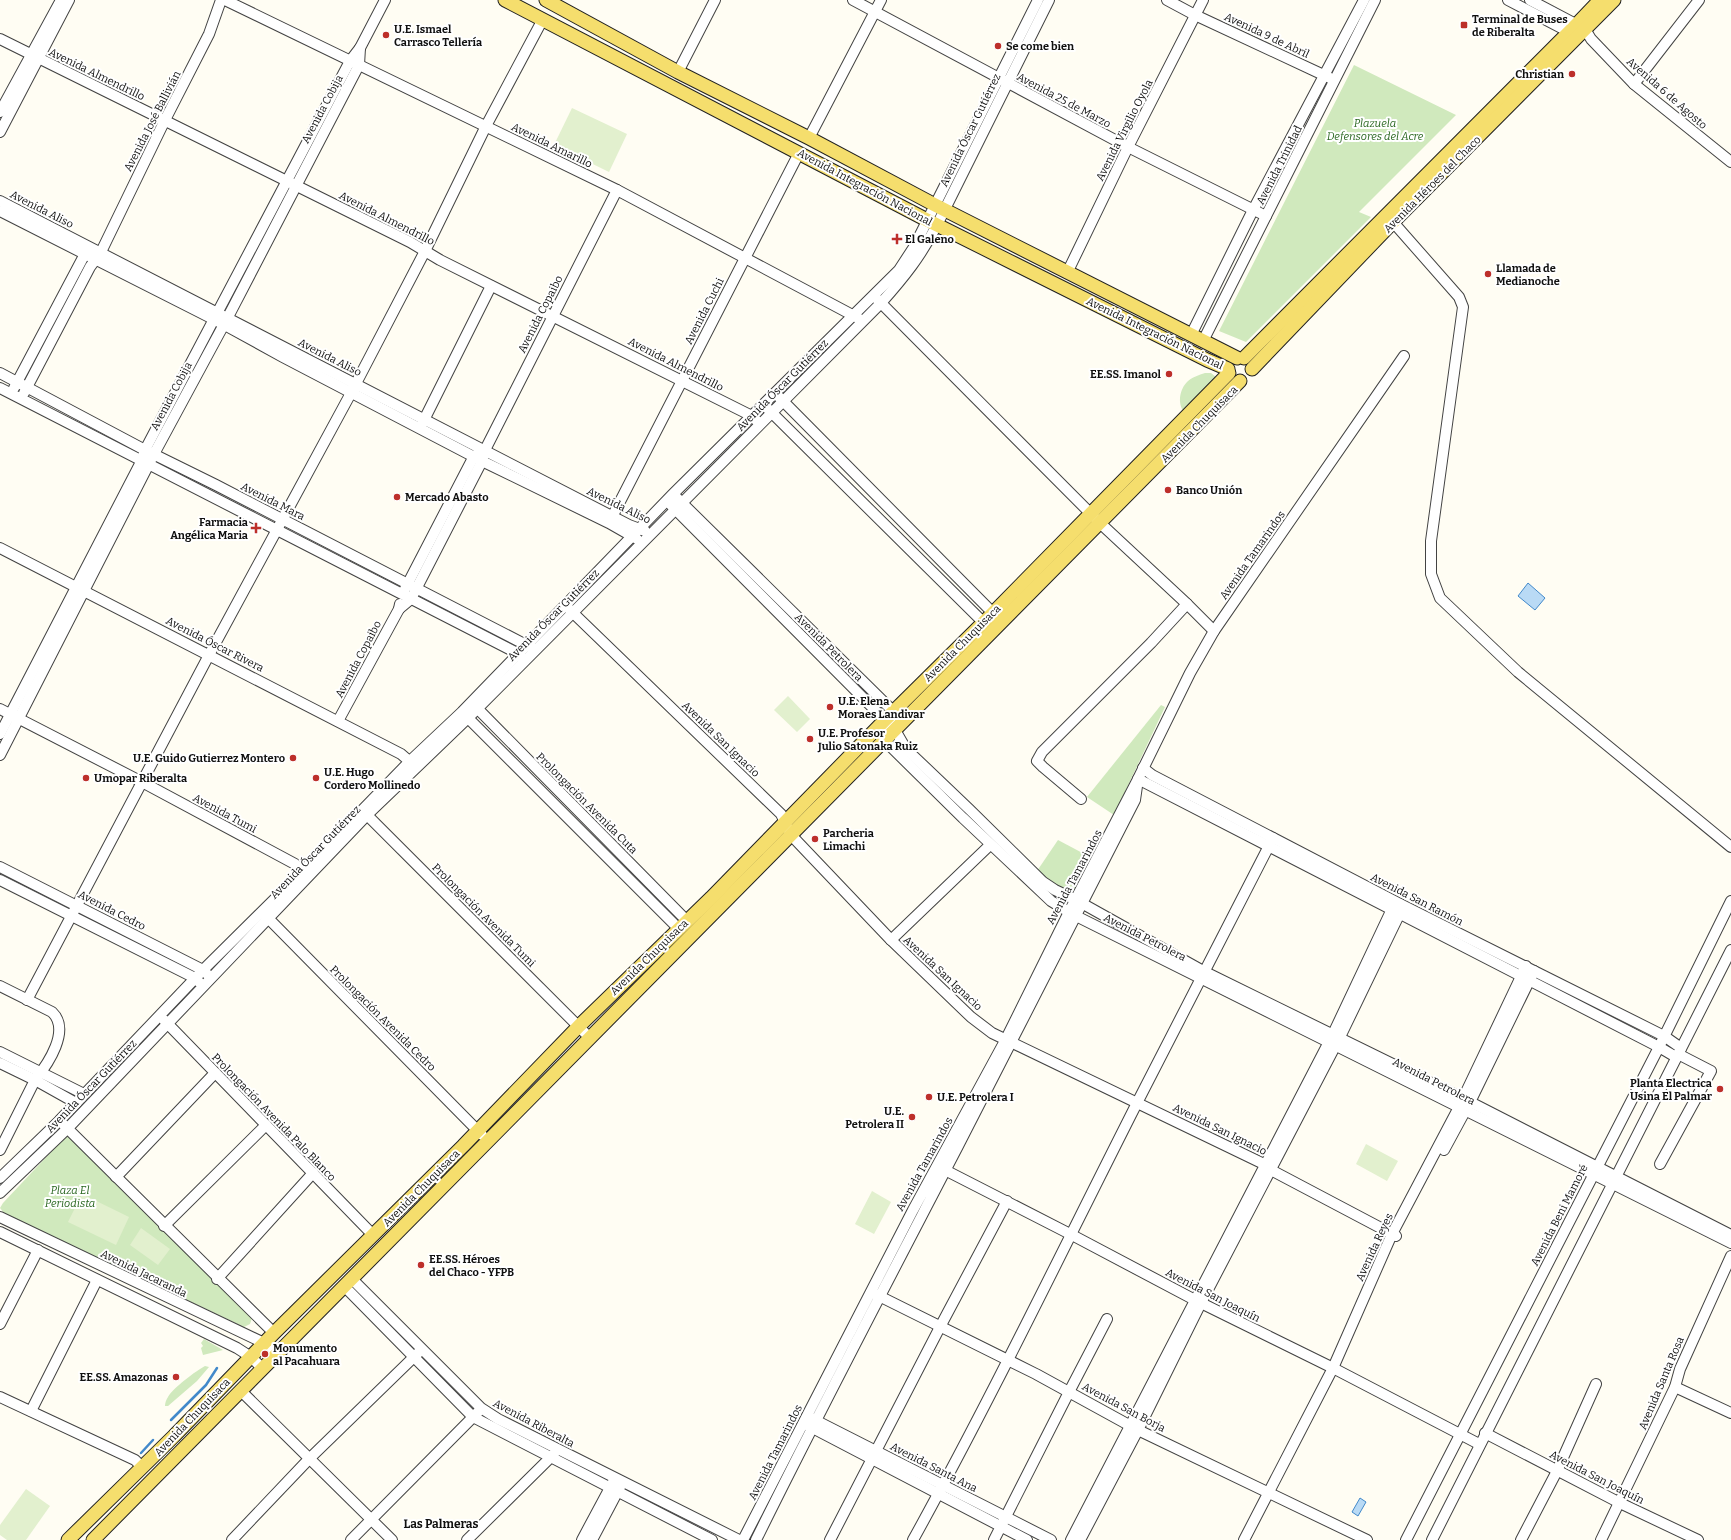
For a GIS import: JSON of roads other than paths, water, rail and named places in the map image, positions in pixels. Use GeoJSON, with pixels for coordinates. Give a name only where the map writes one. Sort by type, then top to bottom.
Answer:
{"type":"FeatureCollection","features":[{"type":"Feature","properties":{"kind":"main road","name":"Avenida Integración Nacional"},"geometry":{"type":"LineString","coordinates":[[505,0],[932,222],[1228,371]]}},
{"type":"Feature","properties":{"kind":"main road","name":"Avenida Héroes del Chaco"},"geometry":{"type":"LineString","coordinates":[[1252,369],[1393,222],[1580,32],[1600,0]]}},
{"type":"Feature","properties":{"kind":"main road","name":"Avenida Héroes del Chaco"},"geometry":{"type":"LineString","coordinates":[[1241,358],[1614,0]]}},
{"type":"Feature","properties":{"kind":"main road","name":"Avenida Integración Nacional"},"geometry":{"type":"LineString","coordinates":[[553,2],[678,72],[809,138],[1067,273],[1203,341],[1241,358]]}},
{"type":"Feature","properties":{"kind":"main road"},"geometry":{"type":"LineString","coordinates":[[1241,358],[1250,362],[1252,369],[1250,376],[1240,381],[1233,379],[1228,371],[1231,362],[1241,358]]}},
{"type":"Feature","properties":{"kind":"main road","name":"Avenida Chuquisaca"},"geometry":{"type":"LineString","coordinates":[[99,1538],[240,1390],[590,1038],[715,903],[785,822],[889,715],[1091,513],[1228,371]]}},
{"type":"Feature","properties":{"kind":"main road","name":"Avenida Chuquisaca"},"geometry":{"type":"LineString","coordinates":[[68,1540],[478,1131],[579,1026],[683,924],[715,903],[791,835],[1240,381]]}},
{"type":"Feature","properties":{"kind":"street"},"geometry":{"type":"LineString","coordinates":[[0,132],[61,0]]}},
{"type":"Feature","properties":{"kind":"street"},"geometry":{"type":"LineString","coordinates":[[0,112],[69,0]]}},
{"type":"Feature","properties":{"kind":"street","name":"Avenida Cobija"},"geometry":{"type":"LineString","coordinates":[[0,755],[15,716],[146,462],[149,452],[221,318],[354,63],[360,48],[385,0]]}},
{"type":"Feature","properties":{"kind":"street"},"geometry":{"type":"LineString","coordinates":[[678,72],[715,0]]}},
{"type":"Feature","properties":{"kind":"street","name":"Avenida 25 de Marzo"},"geometry":{"type":"LineString","coordinates":[[853,0],[1128,147],[1266,216]]}},
{"type":"Feature","properties":{"kind":"street"},"geometry":{"type":"LineString","coordinates":[[809,138],[881,0]]}},
{"type":"Feature","properties":{"kind":"street","name":"Avenida Óscar Gutiérrez"},"geometry":{"type":"LineString","coordinates":[[779,397],[864,321],[932,222],[1002,80],[1038,0]]}},
{"type":"Feature","properties":{"kind":"street","name":"Avenida Óscar Gutiérrez"},"geometry":{"type":"LineString","coordinates":[[1002,80],[1049,0]]}},
{"type":"Feature","properties":{"kind":"street","name":"Avenida 9 de Abril"},"geometry":{"type":"LineString","coordinates":[[1167,0],[1195,15],[1335,81]]}},
{"type":"Feature","properties":{"kind":"street","name":"Avenida Virgilio Oyola"},"geometry":{"type":"LineString","coordinates":[[1067,273],[1128,147],[1203,0]]}},
{"type":"Feature","properties":{"kind":"street","name":"Avenida Trinidad"},"geometry":{"type":"LineString","coordinates":[[1191,335],[1253,210],[1364,0]]}},
{"type":"Feature","properties":{"kind":"street","name":"Avenida Trinidad"},"geometry":{"type":"LineString","coordinates":[[1203,341],[1375,0]]}},
{"type":"Feature","properties":{"kind":"street","name":"Avenida 6 de Agosto"},"geometry":{"type":"LineString","coordinates":[[1508,0],[1580,32]]}},
{"type":"Feature","properties":{"kind":"street","name":"Avenida 6 de Agosto"},"geometry":{"type":"LineString","coordinates":[[1530,0],[1580,32],[1634,84],[1731,162]]}},
{"type":"Feature","properties":{"kind":"street"},"geometry":{"type":"LineString","coordinates":[[1634,84],[1700,0]]}},
{"type":"Feature","properties":{"kind":"street","name":"Avenida Amarillo"},"geometry":{"type":"LineString","coordinates":[[227,1],[617,190],[746,257],[864,321]]}},
{"type":"Feature","properties":{"kind":"street","name":"Avenida José Ballivián"},"geometry":{"type":"LineString","coordinates":[[21,399],[90,267],[98,256],[165,120],[227,1]]}},
{"type":"Feature","properties":{"kind":"street"},"geometry":{"type":"LineString","coordinates":[[27,1000],[209,655],[354,388],[425,251],[486,126],[543,19]]}},
{"type":"Feature","properties":{"kind":"street","name":"Avenida Almendrillo"},"geometry":{"type":"LineString","coordinates":[[0,39],[410,242],[440,260],[491,286],[752,416],[759,424]]}},
{"type":"Feature","properties":{"kind":"street","name":"Avenida Cuchi"},"geometry":{"type":"LineString","coordinates":[[611,519],[799,152]]}},
{"type":"Feature","properties":{"kind":"street","name":"Avenida Copaibo"},"geometry":{"type":"LineString","coordinates":[[338,721],[398,609],[406,597],[617,190]]}},
{"type":"Feature","properties":{"kind":"street","name":"Avenida Aliso"},"geometry":{"type":"LineString","coordinates":[[0,201],[86,250]]}},
{"type":"Feature","properties":{"kind":"street","name":"Avenida Aliso"},"geometry":{"type":"LineString","coordinates":[[0,211],[86,250],[221,318],[422,423],[480,456],[611,519],[651,534]]}},
{"type":"Feature","properties":{"kind":"street"},"geometry":{"type":"LineString","coordinates":[[1393,222],[1459,298],[1463,307],[1431,541],[1430,574],[1440,598],[1518,672],[1731,847]]}},
{"type":"Feature","properties":{"kind":"street"},"geometry":{"type":"LineString","coordinates":[[11,394],[86,250]]}},
{"type":"Feature","properties":{"kind":"street"},"geometry":{"type":"LineString","coordinates":[[422,423],[491,286]]}},
{"type":"Feature","properties":{"kind":"street"},"geometry":{"type":"LineString","coordinates":[[878,300],[1100,523],[1214,631]]}},
{"type":"Feature","properties":{"kind":"street","name":"Avenida Óscar Gutiérrez"},"geometry":{"type":"LineString","coordinates":[[531,647],[573,613],[759,424],[768,409],[854,316],[878,300]]}},
{"type":"Feature","properties":{"kind":"street","name":"Avenida Tamarindos"},"geometry":{"type":"LineString","coordinates":[[743,1540],[809,1422],[1009,1040],[1078,901],[1135,800],[1138,779],[1190,673],[1214,631],[1404,356]]}},
{"type":"Feature","properties":{"kind":"street","name":"Avenida Mara"},"geometry":{"type":"LineString","coordinates":[[0,374],[149,452],[283,519],[531,647]]}},
{"type":"Feature","properties":{"kind":"street"},"geometry":{"type":"LineString","coordinates":[[0,388],[146,462],[276,531],[521,657]]}},
{"type":"Feature","properties":{"kind":"street"},"geometry":{"type":"LineString","coordinates":[[779,397],[993,612]]}},
{"type":"Feature","properties":{"kind":"street"},"geometry":{"type":"LineString","coordinates":[[768,409],[983,622]]}},
{"type":"Feature","properties":{"kind":"street","name":"Avenida Óscar Gutiérrez"},"geometry":{"type":"LineString","coordinates":[[0,1178],[60,1121],[203,970],[265,915],[364,812],[465,715],[531,647],[565,605],[632,536],[752,416],[768,409]]}},
{"type":"Feature","properties":{"kind":"street","name":"Avenida Petrolera"},"geometry":{"type":"LineString","coordinates":[[670,498],[889,715],[896,720],[895,730],[906,749],[1043,882],[1204,975]]}},
{"type":"Feature","properties":{"kind":"street","name":"Avenida Aliso"},"geometry":{"type":"LineString","coordinates":[[611,519],[642,542]]}},
{"type":"Feature","properties":{"kind":"street","name":"Avenida Óscar Rivera"},"geometry":{"type":"LineString","coordinates":[[0,548],[401,754],[413,765]]}},
{"type":"Feature","properties":{"kind":"street"},"geometry":{"type":"LineString","coordinates":[[1081,800],[1037,760],[1042,752],[1146,649],[1187,604]]}},
{"type":"Feature","properties":{"kind":"street","name":"Avenida San Ignacio"},"geometry":{"type":"LineString","coordinates":[[565,605],[781,814],[791,835],[891,940],[971,1017],[992,1033],[1138,1102],[1268,1168],[1394,1235]]}},
{"type":"Feature","properties":{"kind":"street","name":"Prolongación Avenida Cuta"},"geometry":{"type":"LineString","coordinates":[[474,705],[683,924]]}},
{"type":"Feature","properties":{"kind":"street","name":"Avenida Tumi"},"geometry":{"type":"LineString","coordinates":[[0,709],[142,782],[295,864],[306,873]]}},
{"type":"Feature","properties":{"kind":"street"},"geometry":{"type":"LineString","coordinates":[[465,715],[683,924]]}},
{"type":"Feature","properties":{"kind":"street"},"geometry":{"type":"LineString","coordinates":[[884,740],[888,727],[889,715]]}},
{"type":"Feature","properties":{"kind":"street","name":"Avenida Cobija"},"geometry":{"type":"LineString","coordinates":[[0,734],[15,716]]}},
{"type":"Feature","properties":{"kind":"street","name":"Avenida Petrolera"},"geometry":{"type":"LineString","coordinates":[[884,740],[966,822],[1051,902],[1204,975],[1464,1104],[1595,1170],[1731,1243]]}},
{"type":"Feature","properties":{"kind":"street","name":"Avenida San Ramón"},"geometry":{"type":"LineString","coordinates":[[1143,768],[1152,775],[1271,843]]}},
{"type":"Feature","properties":{"kind":"street","name":"Avenida San Ramón"},"geometry":{"type":"LineString","coordinates":[[1138,779],[1271,843],[1398,909],[1525,978],[1659,1047],[1678,1053]]}},
{"type":"Feature","properties":{"kind":"street","name":"Prolongación Avenida Tumi"},"geometry":{"type":"LineString","coordinates":[[364,812],[590,1038]]}},
{"type":"Feature","properties":{"kind":"street"},"geometry":{"type":"LineString","coordinates":[[966,822],[974,814]]}},
{"type":"Feature","properties":{"kind":"street"},"geometry":{"type":"LineString","coordinates":[[913,1540],[941,1490],[1072,1235],[1138,1102],[1271,843]]}},
{"type":"Feature","properties":{"kind":"street"},"geometry":{"type":"LineString","coordinates":[[891,940],[990,845]]}},
{"type":"Feature","properties":{"kind":"street","name":"Avenida Cedro"},"geometry":{"type":"LineString","coordinates":[[0,867],[203,970],[212,978]]}},
{"type":"Feature","properties":{"kind":"street","name":"Avenida Cedro"},"geometry":{"type":"LineString","coordinates":[[0,880],[195,978],[203,987]]}},
{"type":"Feature","properties":{"kind":"street","name":"Avenida Beni Mamoré"},"geometry":{"type":"LineString","coordinates":[[1406,1540],[1659,1047],[1731,901]]}},
{"type":"Feature","properties":{"kind":"street"},"geometry":{"type":"LineString","coordinates":[[1080,1540],[1134,1427],[1334,1040],[1398,909]]}},
{"type":"Feature","properties":{"kind":"street","name":"Avenida San Ramón"},"geometry":{"type":"LineString","coordinates":[[1398,909],[1530,968],[1664,1036],[1678,1053]]}},
{"type":"Feature","properties":{"kind":"street","name":"Avenida Óscar Gutiérrez"},"geometry":{"type":"LineString","coordinates":[[0,1193],[67,1129],[212,978],[265,915]]}},
{"type":"Feature","properties":{"kind":"street","name":"Prolongación Avenida Cedro"},"geometry":{"type":"LineString","coordinates":[[265,915],[488,1141]]}},
{"type":"Feature","properties":{"kind":"street"},"geometry":{"type":"LineString","coordinates":[[1721,920],[1731,924]]}},
{"type":"Feature","properties":{"kind":"street"},"geometry":{"type":"LineString","coordinates":[[1432,1540],[1479,1444],[1731,950]]}},
{"type":"Feature","properties":{"kind":"street","name":"Avenida Reyes"},"geometry":{"type":"LineString","coordinates":[[1249,1540],[1334,1369],[1394,1235],[1464,1104],[1530,968]]}},
{"type":"Feature","properties":{"kind":"street"},"geometry":{"type":"LineString","coordinates":[[0,986],[52,1012],[58,1018],[60,1027],[58,1041],[38,1076],[0,1150]]}},
{"type":"Feature","properties":{"kind":"street","name":"Prolongación Avenida Palo Blanco"},"geometry":{"type":"LineString","coordinates":[[159,1015],[373,1235]]}},
{"type":"Feature","properties":{"kind":"street"},"geometry":{"type":"LineString","coordinates":[[0,1052],[38,1076],[76,1103]]}},
{"type":"Feature","properties":{"kind":"street"},"geometry":{"type":"LineString","coordinates":[[1660,1164],[1710,1071],[1678,1053]]}},
{"type":"Feature","properties":{"kind":"street"},"geometry":{"type":"LineString","coordinates":[[0,1063],[84,1094]]}},
{"type":"Feature","properties":{"kind":"street"},"geometry":{"type":"LineString","coordinates":[[116,1177],[214,1073]]}},
{"type":"Feature","properties":{"kind":"street"},"geometry":{"type":"LineString","coordinates":[[60,1121],[217,1279],[274,1334]]}},
{"type":"Feature","properties":{"kind":"street"},"geometry":{"type":"LineString","coordinates":[[164,1226],[266,1125]]}},
{"type":"Feature","properties":{"kind":"street","name":"Avenida San Joaquín"},"geometry":{"type":"LineString","coordinates":[[941,1168],[1007,1201],[1198,1302],[1334,1369],[1479,1444]]}},
{"type":"Feature","properties":{"kind":"street"},"geometry":{"type":"LineString","coordinates":[[217,1279],[313,1174]]}},
{"type":"Feature","properties":{"kind":"street","name":"Avenida Petrolera"},"geometry":{"type":"LineString","coordinates":[[1614,1180],[1731,1235]]}},
{"type":"Feature","properties":{"kind":"street"},"geometry":{"type":"LineString","coordinates":[[830,1540],[1007,1201]]}},
{"type":"Feature","properties":{"kind":"street","name":"Avenida Jacaranda"},"geometry":{"type":"LineString","coordinates":[[0,1217],[264,1343],[276,1355]]}},
{"type":"Feature","properties":{"kind":"street"},"geometry":{"type":"LineString","coordinates":[[0,1232],[237,1348],[251,1357],[262,1368]]}},
{"type":"Feature","properties":{"kind":"street"},"geometry":{"type":"LineString","coordinates":[[0,1324],[38,1250]]}},
{"type":"Feature","properties":{"kind":"street","name":"Avenida Santa Rosa"},"geometry":{"type":"LineString","coordinates":[[1601,1540],[1675,1387],[1680,1369],[1731,1256]]}},
{"type":"Feature","properties":{"kind":"street"},"geometry":{"type":"LineString","coordinates":[[30,1411],[97,1280]]}},
{"type":"Feature","properties":{"kind":"street","name":"Avenida Riberalta"},"geometry":{"type":"LineString","coordinates":[[348,1283],[481,1408],[498,1419],[559,1449],[617,1485],[712,1540]]}},
{"type":"Feature","properties":{"kind":"street","name":"Avenida Riberalta"},"geometry":{"type":"LineString","coordinates":[[348,1283],[414,1357],[473,1417],[550,1458],[617,1485],[739,1540]]}},
{"type":"Feature","properties":{"kind":"street","name":"Avenida San Borja"},"geometry":{"type":"LineString","coordinates":[[876,1294],[1007,1360],[1134,1427],[1367,1540]]}},
{"type":"Feature","properties":{"kind":"street"},"geometry":{"type":"LineString","coordinates":[[994,1540],[1107,1319]]}},
{"type":"Feature","properties":{"kind":"street"},"geometry":{"type":"LineString","coordinates":[[232,1540],[309,1459],[421,1350]]}},
{"type":"Feature","properties":{"kind":"street"},"geometry":{"type":"LineString","coordinates":[[1521,1540],[1557,1471],[1596,1384]]}},
{"type":"Feature","properties":{"kind":"street"},"geometry":{"type":"LineString","coordinates":[[1675,1387],[1731,1413]]}},
{"type":"Feature","properties":{"kind":"street"},"geometry":{"type":"LineString","coordinates":[[240,1390],[392,1540]]}},
{"type":"Feature","properties":{"kind":"street"},"geometry":{"type":"LineString","coordinates":[[0,1397],[135,1460],[142,1467]]}},
{"type":"Feature","properties":{"kind":"street"},"geometry":{"type":"LineString","coordinates":[[351,1540],[481,1408]]}},
{"type":"Feature","properties":{"kind":"street","name":"Avenida Tamarindos"},"geometry":{"type":"LineString","coordinates":[[756,1540],[809,1422]]}},
{"type":"Feature","properties":{"kind":"street","name":"Avenida Santa Ana"},"geometry":{"type":"LineString","coordinates":[[809,1422],[1003,1521],[1051,1540]]}},
{"type":"Feature","properties":{"kind":"street"},"geometry":{"type":"LineString","coordinates":[[1071,1540],[1134,1427]]}},
{"type":"Feature","properties":{"kind":"street","name":"Avenida San Joaquín"},"geometry":{"type":"LineString","coordinates":[[1485,1433],[1620,1503],[1698,1540]]}},
{"type":"Feature","properties":{"kind":"street"},"geometry":{"type":"LineString","coordinates":[[467,1540],[559,1449]]}},
{"type":"Feature","properties":{"kind":"street"},"geometry":{"type":"LineString","coordinates":[[582,1540],[617,1485]]}},
{"type":"Feature","properties":{"kind":"street"},"geometry":{"type":"LineString","coordinates":[[592,1540],[617,1485]]}},
{"type":"Feature","properties":{"kind":"street","name":"Avenida Reyes"},"geometry":{"type":"LineString","coordinates":[[1244,1540],[1271,1494]]}},
{"type":"Feature","properties":{"kind":"street","name":"Avenida Santa Ana"},"geometry":{"type":"LineString","coordinates":[[1003,1521],[1027,1540]]}},
{"type":"Feature","properties":{"kind":"water"},"geometry":{"type":"Polygon","coordinates":[[[1528,583],[1545,598],[1535,610],[1518,596],[1528,583]]]}},
{"type":"Feature","properties":{"kind":"water"},"geometry":{"type":"Polygon","coordinates":[[[1360,1498],[1366,1502],[1358,1516],[1352,1512],[1360,1498]]]}},
{"type":"Feature","properties":{"kind":"waterway"},"geometry":{"type":"LineString","coordinates":[[171,1420],[206,1385],[217,1368]]}},
{"type":"Feature","properties":{"kind":"waterway"},"geometry":{"type":"LineString","coordinates":[[141,1453],[153,1440]]}},
{"type":"Feature","properties":{"kind":"place","name":"Terminal de Buses de Riberalta"},"geometry":{"type":"Point","coordinates":[1464,25]}},
{"type":"Feature","properties":{"kind":"place","name":"U.E. Ismael Carrasco Tellería"},"geometry":{"type":"Point","coordinates":[386,35]}},
{"type":"Feature","properties":{"kind":"place","name":"Se come bien"},"geometry":{"type":"Point","coordinates":[998,46]}},
{"type":"Feature","properties":{"kind":"place","name":"Christian"},"geometry":{"type":"Point","coordinates":[1572,74]}},
{"type":"Feature","properties":{"kind":"place","name":"El Galeno"},"geometry":{"type":"Point","coordinates":[897,239]}},
{"type":"Feature","properties":{"kind":"place","name":"Llamada de Medianoche"},"geometry":{"type":"Point","coordinates":[1488,274]}},
{"type":"Feature","properties":{"kind":"place","name":"EE.SS. Imanol"},"geometry":{"type":"Point","coordinates":[1169,374]}},
{"type":"Feature","properties":{"kind":"place","name":"Banco Unión"},"geometry":{"type":"Point","coordinates":[1168,490]}},
{"type":"Feature","properties":{"kind":"place","name":"Mercado Abasto"},"geometry":{"type":"Point","coordinates":[397,497]}},
{"type":"Feature","properties":{"kind":"place","name":"Farmacia Angélica Maria"},"geometry":{"type":"Point","coordinates":[256,528]}},
{"type":"Feature","properties":{"kind":"place","name":"U.E. Elena Moraes Landivar"},"geometry":{"type":"Point","coordinates":[830,707]}},
{"type":"Feature","properties":{"kind":"place","name":"U.E. Profesor Julio Satonaka Ruiz"},"geometry":{"type":"Point","coordinates":[810,739]}},
{"type":"Feature","properties":{"kind":"place","name":"U.E. Guido Gutierrez Montero"},"geometry":{"type":"Point","coordinates":[293,758]}},
{"type":"Feature","properties":{"kind":"place","name":"Umopar Riberalta"},"geometry":{"type":"Point","coordinates":[86,778]}},
{"type":"Feature","properties":{"kind":"place","name":"U.E. Hugo Cordero Mollinedo"},"geometry":{"type":"Point","coordinates":[316,778]}},
{"type":"Feature","properties":{"kind":"place","name":"Parcheria Limachi"},"geometry":{"type":"Point","coordinates":[815,839]}},
{"type":"Feature","properties":{"kind":"place","name":"Planta Electrica Usina El Palmar"},"geometry":{"type":"Point","coordinates":[1720,1089]}},
{"type":"Feature","properties":{"kind":"place","name":"U.E. Petrolera I"},"geometry":{"type":"Point","coordinates":[929,1097]}},
{"type":"Feature","properties":{"kind":"place","name":"U.E. Petrolera II"},"geometry":{"type":"Point","coordinates":[912,1117]}},
{"type":"Feature","properties":{"kind":"place","name":"EE.SS. Héroes del Chaco - YFPB"},"geometry":{"type":"Point","coordinates":[421,1265]}},
{"type":"Feature","properties":{"kind":"place","name":"Monumento al Pacahuara"},"geometry":{"type":"Point","coordinates":[265,1354]}},
{"type":"Feature","properties":{"kind":"place","name":"EE.SS. Amazonas"},"geometry":{"type":"Point","coordinates":[176,1377]}},
{"type":"Feature","properties":{"kind":"district","name":"Las Palmeras"},"geometry":{"type":"Point","coordinates":[441,1524]}},
{"type":"Feature","properties":{"kind":"park label","name":"Plazuela Defensores del Acre"},"geometry":{"type":"Point","coordinates":[1375,129]}},
{"type":"Feature","properties":{"kind":"park label","name":"Plaza El Periodista"},"geometry":{"type":"Point","coordinates":[70,1196]}}]}
